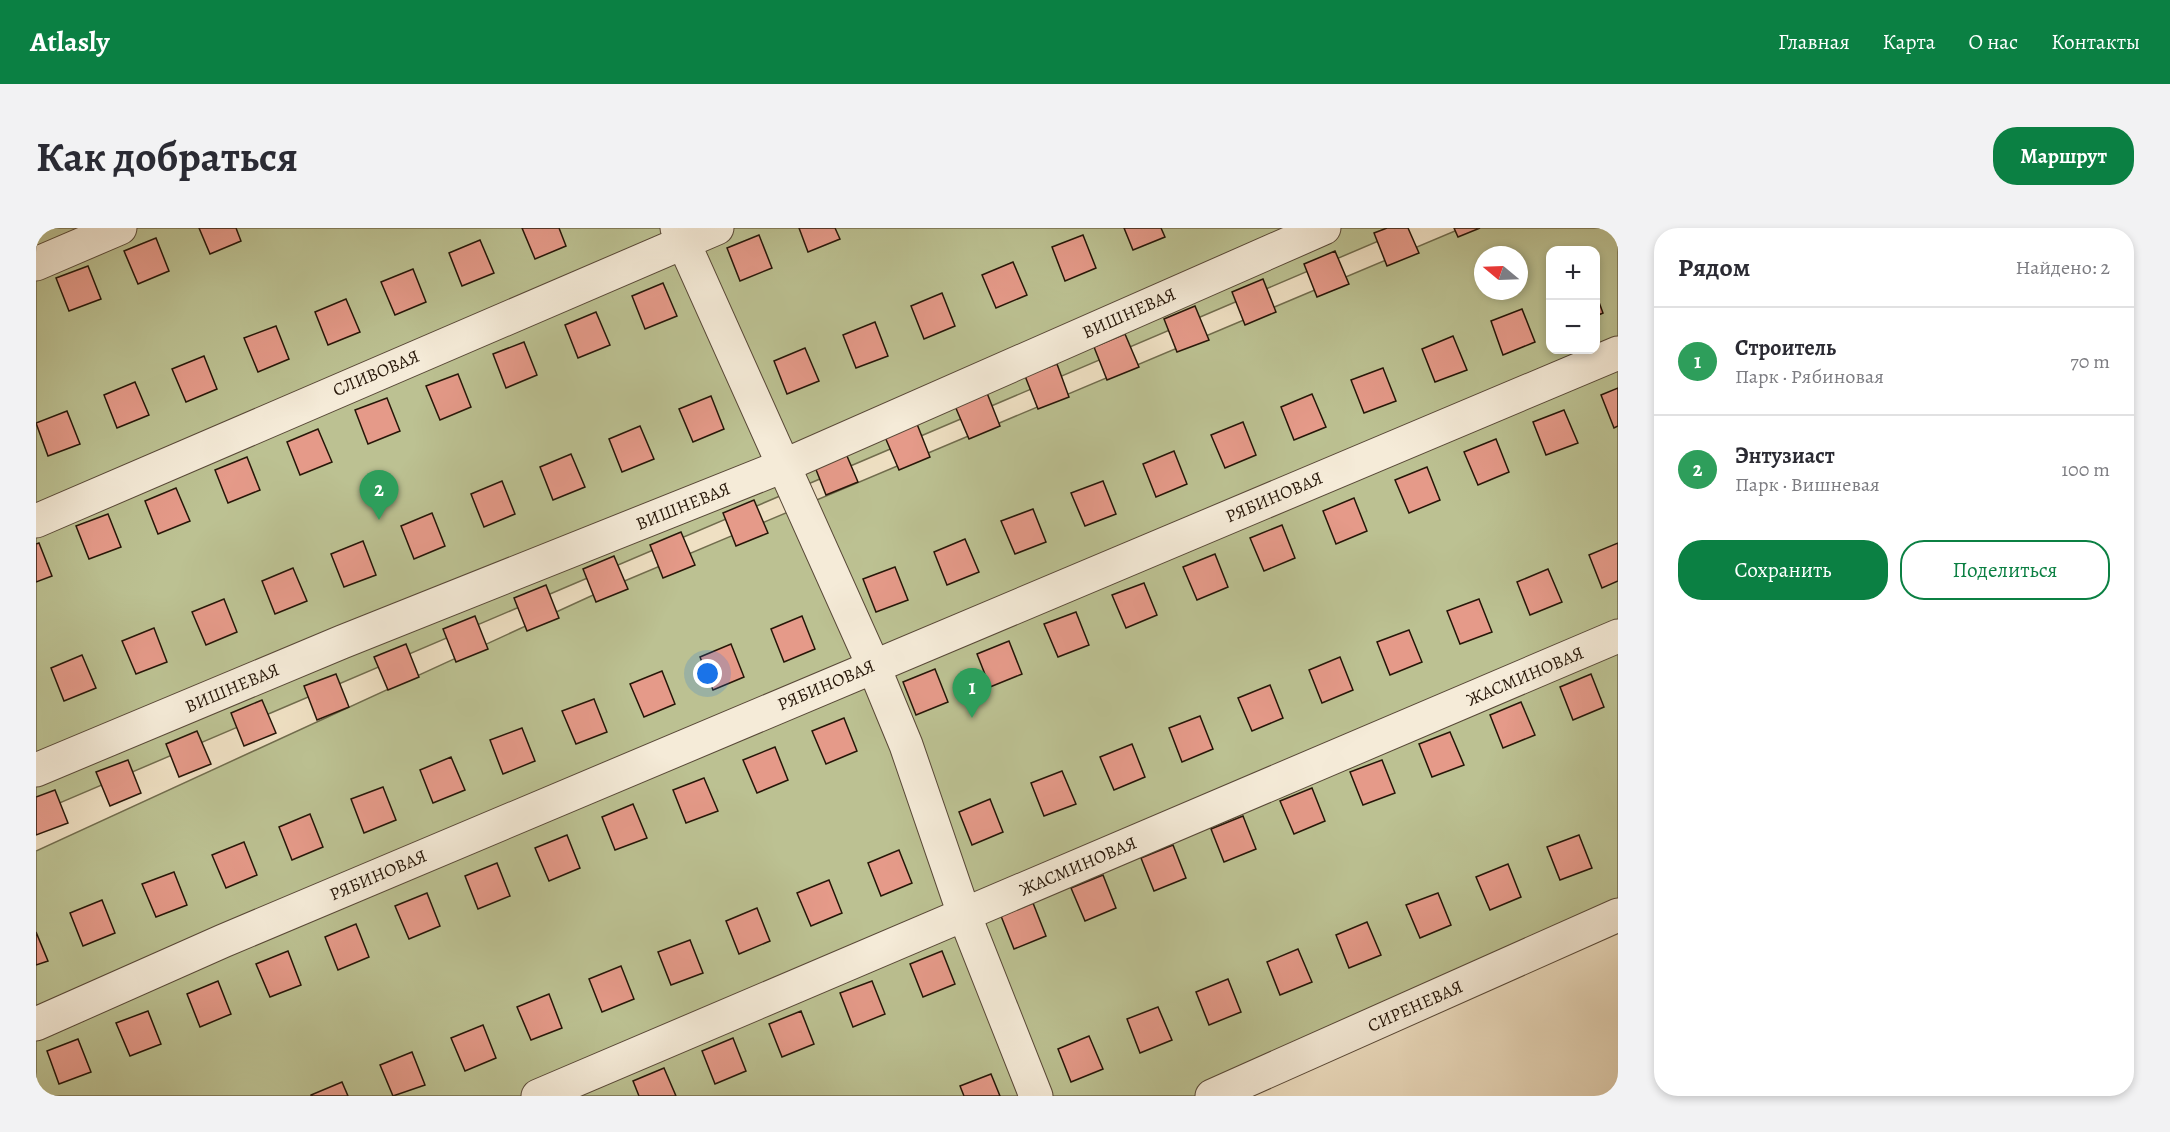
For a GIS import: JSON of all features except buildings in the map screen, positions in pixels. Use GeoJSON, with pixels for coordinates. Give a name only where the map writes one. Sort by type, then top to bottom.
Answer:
{"type":"FeatureCollection","features":[{"type":"Feature","properties":{"kind":"street"},"geometry":{"type":"LineString","coordinates":[[36,264],[120,228]]}},
{"type":"Feature","properties":{"kind":"street","name":"СЛИВОВАЯ"},"geometry":{"type":"LineString","coordinates":[[36,521],[680,235],[717,228]]}},
{"type":"Feature","properties":{"kind":"street","name":"ВИШНЕВАЯ"},"geometry":{"type":"LineString","coordinates":[[36,770],[353,638],[783,466],[1324,228]]}},
{"type":"Feature","properties":{"kind":"street"},"geometry":{"type":"LineString","coordinates":[[680,235],[873,665],[906,745],[964,914],[1036,1096]]}},
{"type":"Feature","properties":{"kind":"street","name":"РЯБИНОВАЯ"},"geometry":{"type":"LineString","coordinates":[[36,1024],[224,940],[1618,352]]}},
{"type":"Feature","properties":{"kind":"street","name":"ЖАСМИНОВАЯ"},"geometry":{"type":"LineString","coordinates":[[538,1096],[1618,636]]}},
{"type":"Feature","properties":{"kind":"street","name":"СИРЕНЕВАЯ"},"geometry":{"type":"LineString","coordinates":[[1212,1096],[1618,915]]}},
{"type":"Feature","properties":{"kind":"green space"},"geometry":{"type":"Polygon","coordinates":[[[36,228],[1409,228],[36,813],[36,228]]]}},
{"type":"Feature","properties":{"kind":"green space"},"geometry":{"type":"Polygon","coordinates":[[[1462,228],[1618,228],[1618,930],[1221,1096],[36,1096],[36,851],[615,585],[1462,228]]]}},
{"type":"Feature","properties":{"kind":"place","name":"Энтузиаст"},"geometry":{"type":"Point","coordinates":[379,520]}},
{"type":"Feature","properties":{"kind":"place","name":"Строитель"},"geometry":{"type":"Point","coordinates":[972,718]}}]}
